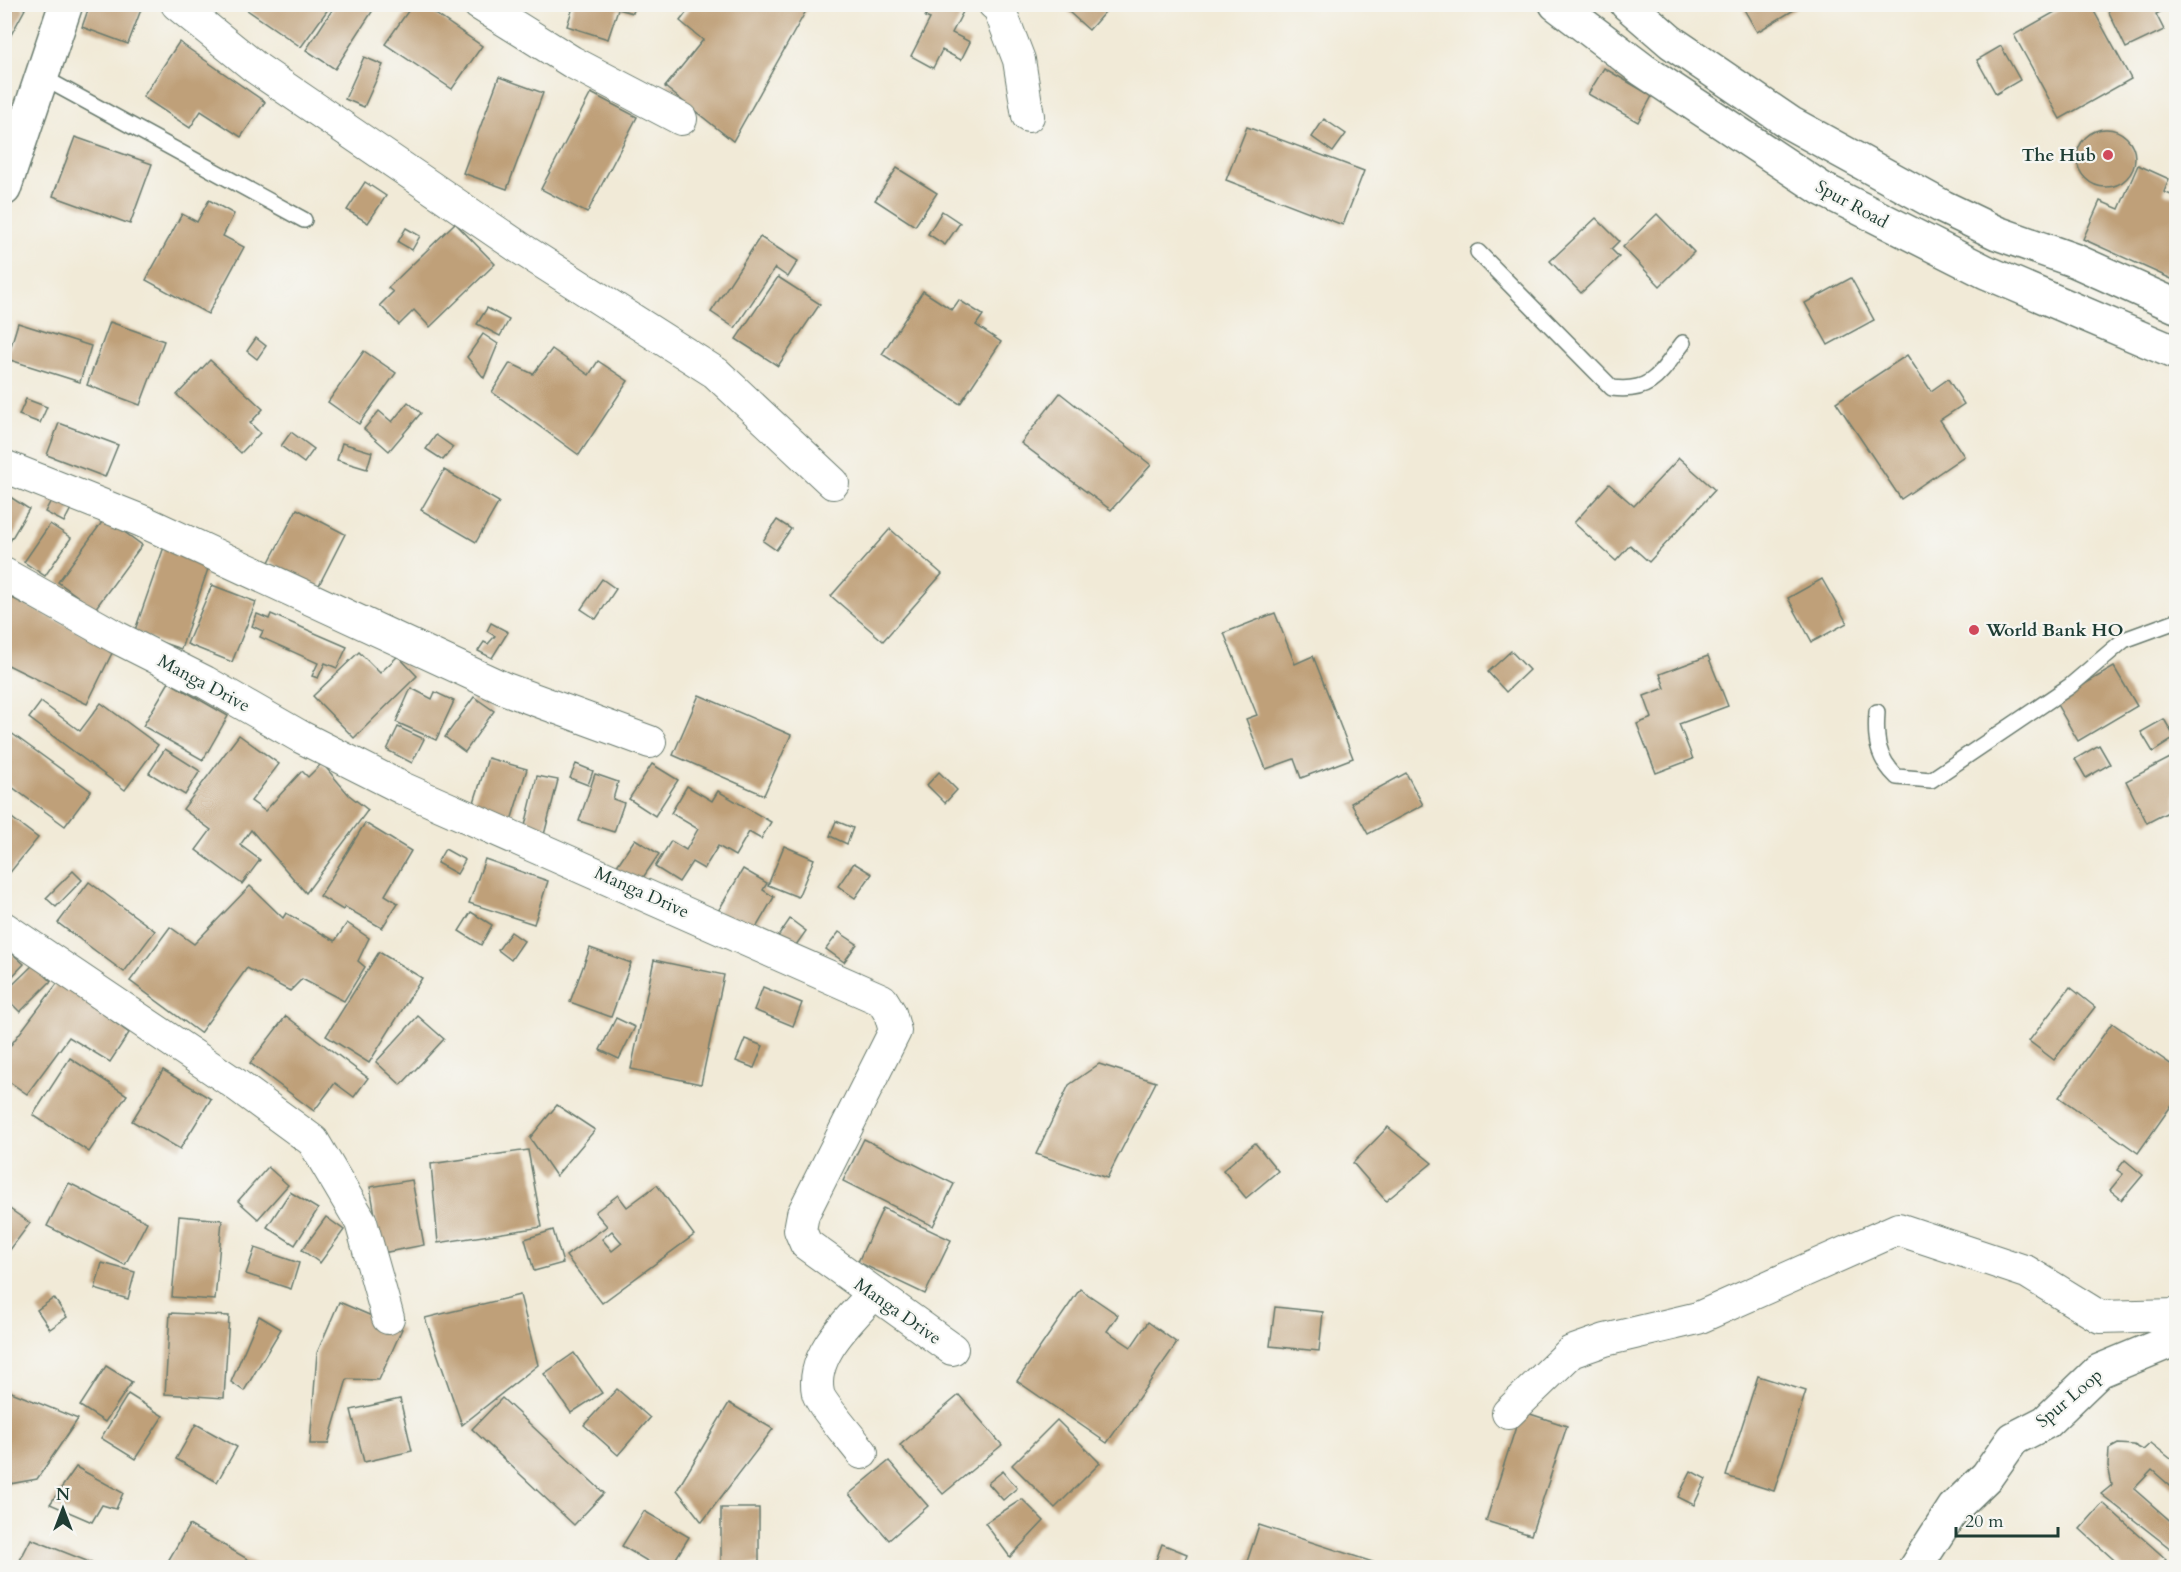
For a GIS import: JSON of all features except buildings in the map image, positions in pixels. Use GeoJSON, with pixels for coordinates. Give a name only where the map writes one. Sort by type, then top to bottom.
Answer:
{"type":"FeatureCollection","features":[{"type":"Feature","properties":{"kind":"main road"},"geometry":{"type":"LineString","coordinates":[[4,189],[66,4]]}},
{"type":"Feature","properties":{"kind":"main road","name":"Spur Road"},"geometry":{"type":"LineString","coordinates":[[1556,4],[1643,70],[1768,155],[1832,194],[1986,272],[2176,353]]}},
{"type":"Feature","properties":{"kind":"main road"},"geometry":{"type":"LineString","coordinates":[[1628,4],[1671,42],[1790,123],[1997,233],[2076,261],[2176,306]]}},
{"type":"Feature","properties":{"kind":"main road"},"geometry":{"type":"LineString","coordinates":[[1986,272],[1997,233]]}},
{"type":"Feature","properties":{"kind":"main road","name":"Spur Loop"},"geometry":{"type":"LineString","coordinates":[[1915,1568],[1954,1508],[1987,1476],[2013,1439],[2046,1422],[2099,1371],[2176,1339]]}},
{"type":"Feature","properties":{"kind":"street"},"geometry":{"type":"LineString","coordinates":[[177,4],[275,81],[520,248],[716,373],[833,483]]}},
{"type":"Feature","properties":{"kind":"street"},"geometry":{"type":"LineString","coordinates":[[479,4],[572,62],[681,119]]}},
{"type":"Feature","properties":{"kind":"street"},"geometry":{"type":"LineString","coordinates":[[994,4],[999,8],[1019,60],[1028,116]]}},
{"type":"Feature","properties":{"kind":"street"},"geometry":{"type":"LineString","coordinates":[[4,466],[142,521],[503,688],[650,742]]}},
{"type":"Feature","properties":{"kind":"street","name":"Manga Drive"},"geometry":{"type":"LineString","coordinates":[[4,574],[116,637],[205,682],[300,737],[402,788],[882,1000],[890,1013],[895,1031],[804,1214],[800,1230],[806,1244],[952,1349]]}},
{"type":"Feature","properties":{"kind":"street"},"geometry":{"type":"LineString","coordinates":[[4,928],[234,1083],[313,1141],[361,1222],[388,1318]]}},
{"type":"Feature","properties":{"kind":"street"},"geometry":{"type":"LineString","coordinates":[[1508,1413],[1571,1352],[1605,1340],[1698,1318],[1898,1228],[2026,1272],[2100,1317],[2176,1315]]}},
{"type":"Feature","properties":{"kind":"street"},"geometry":{"type":"LineString","coordinates":[[862,1453],[818,1394],[819,1364],[840,1332],[873,1294]]}},
{"type":"Feature","properties":{"kind":"lane"},"geometry":{"type":"LineString","coordinates":[[42,77],[304,220]]}},
{"type":"Feature","properties":{"kind":"lane"},"geometry":{"type":"LineString","coordinates":[[1478,252],[1612,388],[1634,391],[1654,380],[1683,344]]}},
{"type":"Feature","properties":{"kind":"lane"},"geometry":{"type":"LineString","coordinates":[[1877,712],[1875,740],[1885,765],[1897,777],[1931,780],[2070,686],[2124,640],[2176,621]]}},
{"type":"Feature","properties":{"kind":"place","name":"The Hub"},"geometry":{"type":"Point","coordinates":[2108,155]}},
{"type":"Feature","properties":{"kind":"place","name":"World Bank HO"},"geometry":{"type":"Point","coordinates":[1974,630]}}]}
